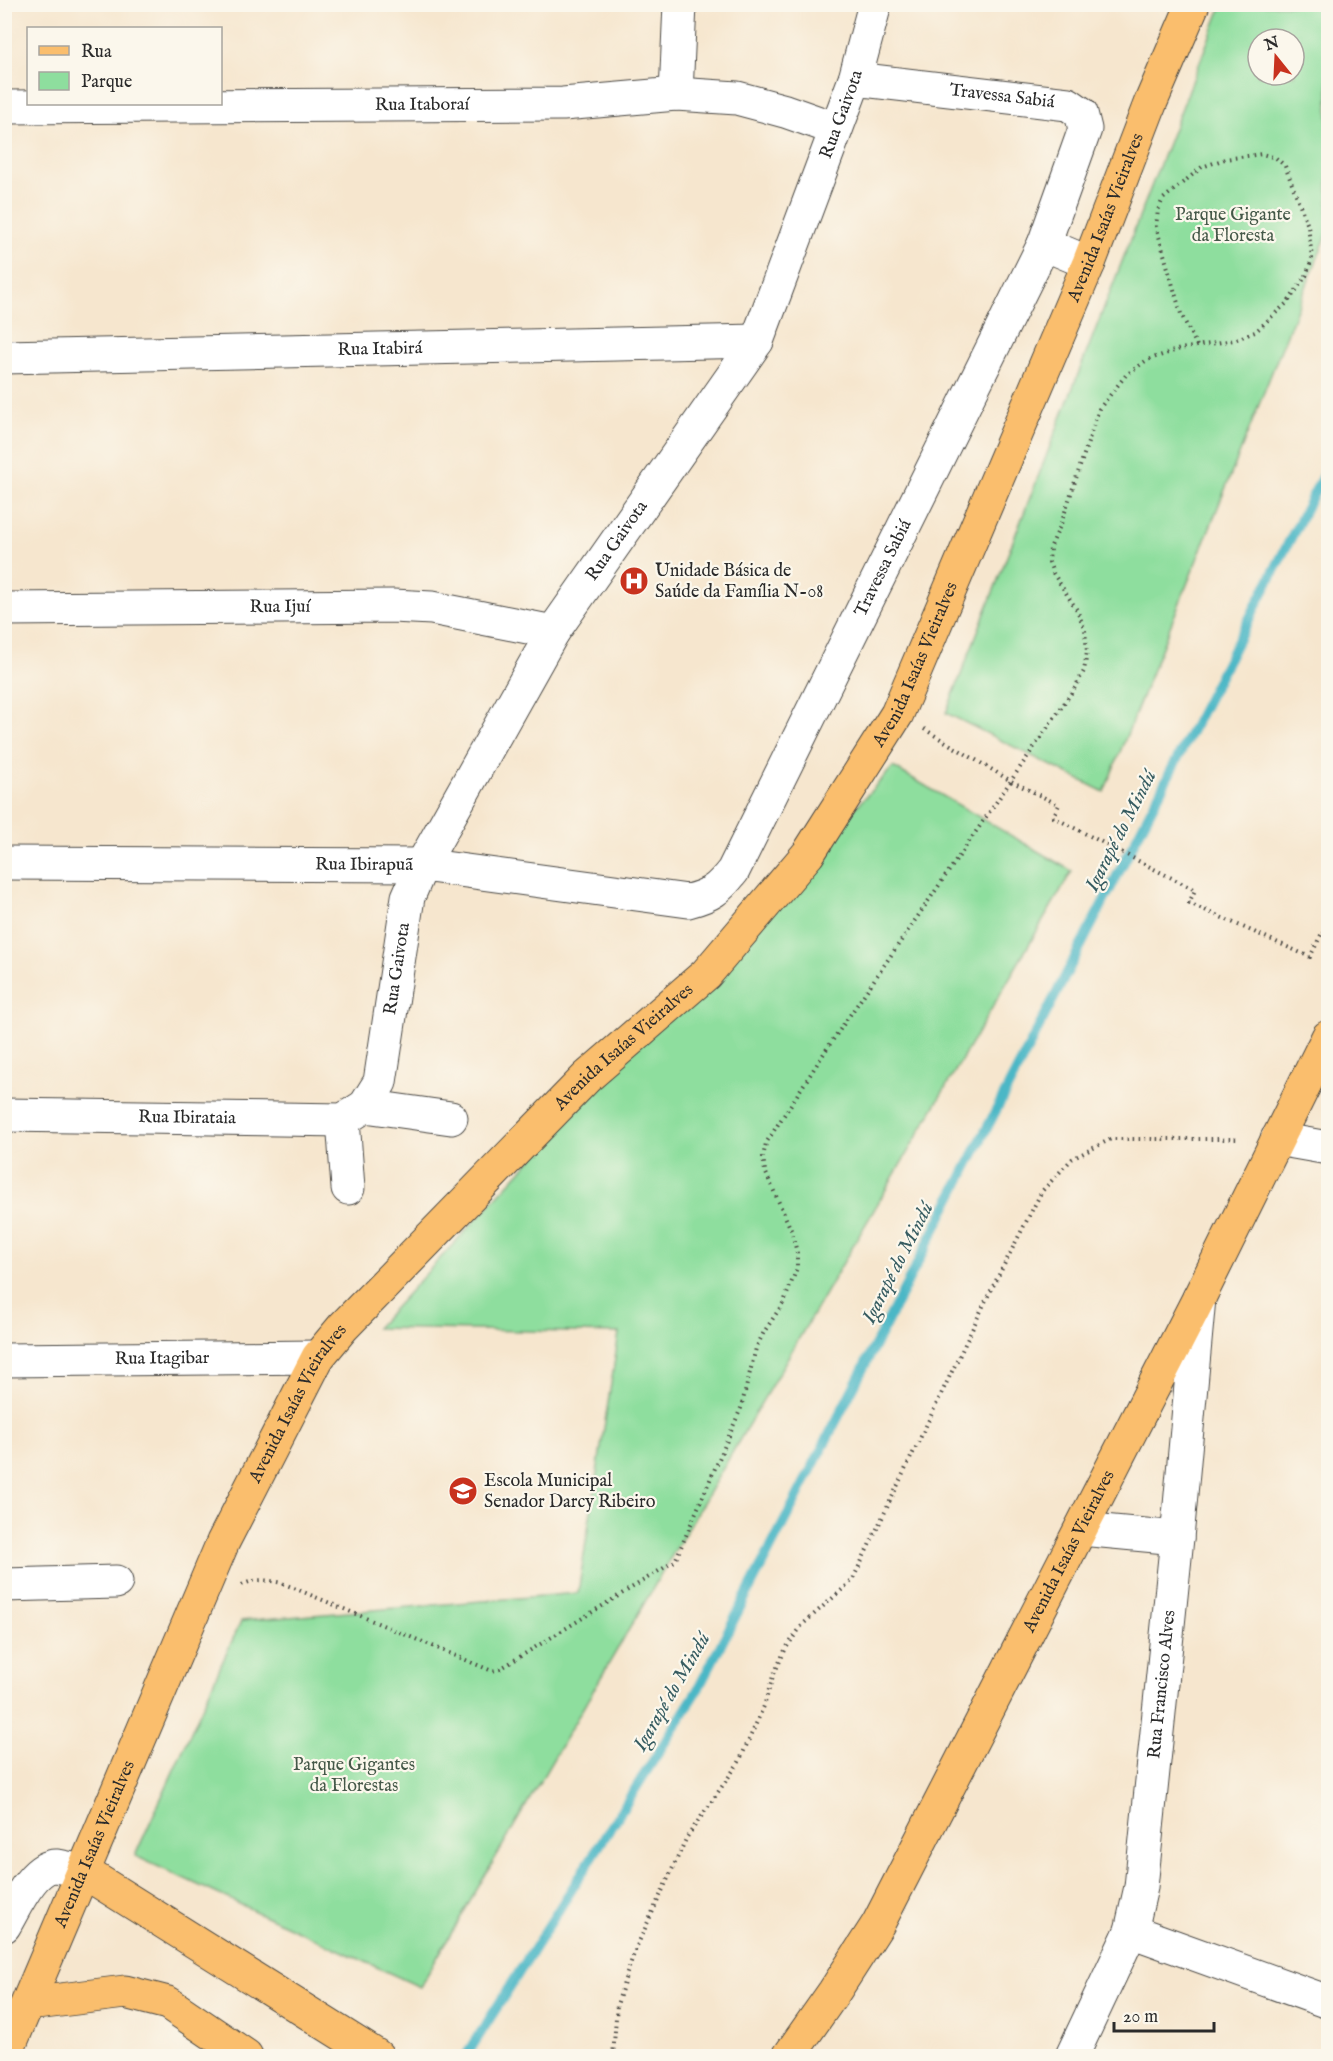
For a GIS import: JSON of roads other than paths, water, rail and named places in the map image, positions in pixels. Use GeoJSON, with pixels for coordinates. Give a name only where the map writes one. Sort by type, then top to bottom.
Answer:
{"type":"FeatureCollection","features":[{"type":"Feature","properties":{"kind":"main road","name":"Avenida Isaías Vieiralves"},"geometry":{"type":"LineString","coordinates":[[5,2056],[223,1542],[318,1357],[343,1327],[579,1085],[706,974],[808,854],[897,714],[1089,263],[1150,104],[1193,4]]}},
{"type":"Feature","properties":{"kind":"main road","name":"Avenida Isaías Vieiralves"},"geometry":{"type":"LineString","coordinates":[[789,2056],[878,1924],[1199,1299],[1329,1037]]}},
{"type":"Feature","properties":{"kind":"main road"},"geometry":{"type":"LineString","coordinates":[[84,1872],[377,2056]]}},
{"type":"Feature","properties":{"kind":"main road"},"geometry":{"type":"LineString","coordinates":[[28,2004],[125,1992],[168,2003],[246,2056]]}},
{"type":"Feature","properties":{"kind":"street"},"geometry":{"type":"LineString","coordinates":[[676,94],[680,4]]}},
{"type":"Feature","properties":{"kind":"street","name":"Rua Gaivota"},"geometry":{"type":"LineString","coordinates":[[348,1188],[363,1103],[408,897],[422,866],[553,633],[757,341],[855,79],[875,4]]}},
{"type":"Feature","properties":{"kind":"street","name":"Travessa Sabiá"},"geometry":{"type":"LineString","coordinates":[[719,889],[733,871],[1044,244],[1085,129],[1081,113],[1068,104],[855,79]]}},
{"type":"Feature","properties":{"kind":"street","name":"Rua Itaboraí"},"geometry":{"type":"LineString","coordinates":[[4,107],[563,104],[676,94],[737,98],[785,111],[836,129]]}},
{"type":"Feature","properties":{"kind":"street"},"geometry":{"type":"LineString","coordinates":[[1044,244],[1089,263]]}},
{"type":"Feature","properties":{"kind":"street","name":"Rua Itabirá"},"geometry":{"type":"LineString","coordinates":[[4,357],[757,341]]}},
{"type":"Feature","properties":{"kind":"street","name":"Rua Ijuí"},"geometry":{"type":"LineString","coordinates":[[4,609],[393,606],[432,608],[553,633]]}},
{"type":"Feature","properties":{"kind":"street","name":"Rua Ibirapuã"},"geometry":{"type":"LineString","coordinates":[[4,863],[422,866],[688,901],[719,889]]}},
{"type":"Feature","properties":{"kind":"street","name":"Rua Ibirataia"},"geometry":{"type":"LineString","coordinates":[[4,1115],[363,1103],[452,1118]]}},
{"type":"Feature","properties":{"kind":"street"},"geometry":{"type":"LineString","coordinates":[[1277,1139],[1329,1148]]}},
{"type":"Feature","properties":{"kind":"street","name":"Rua Francisco Alves"},"geometry":{"type":"LineString","coordinates":[[1072,2056],[1131,1931],[1140,1887],[1177,1538],[1199,1299]]}},
{"type":"Feature","properties":{"kind":"street","name":"Rua Itagibar"},"geometry":{"type":"LineString","coordinates":[[4,1360],[318,1357]]}},
{"type":"Feature","properties":{"kind":"street"},"geometry":{"type":"LineString","coordinates":[[1081,1529],[1177,1538]]}},
{"type":"Feature","properties":{"kind":"street"},"geometry":{"type":"LineString","coordinates":[[4,1585],[116,1582]]}},
{"type":"Feature","properties":{"kind":"street"},"geometry":{"type":"LineString","coordinates":[[4,1926],[19,1876],[55,1866],[84,1872]]}},
{"type":"Feature","properties":{"kind":"street"},"geometry":{"type":"LineString","coordinates":[[1131,1931],[1329,2002]]}},
{"type":"Feature","properties":{"kind":"waterway","name":"Igarapé do Mindú"},"geometry":{"type":"LineString","coordinates":[[466,2056],[696,1693],[1328,466]]}},
{"type":"Feature","properties":{"kind":"place","name":"Unidade Básica de Saúde da Família N-08"},"geometry":{"type":"Point","coordinates":[634,581]}},
{"type":"Feature","properties":{"kind":"place","name":"Escola Municipal Senador Darcy Ribeiro"},"geometry":{"type":"Point","coordinates":[463,1491]}},
{"type":"Feature","properties":{"kind":"park label","name":"Parque Gigante da Floresta"},"geometry":{"type":"Point","coordinates":[1233,225]}},
{"type":"Feature","properties":{"kind":"park label","name":"Parque Gigantes da Florestas"},"geometry":{"type":"Point","coordinates":[354,1775]}}]}
